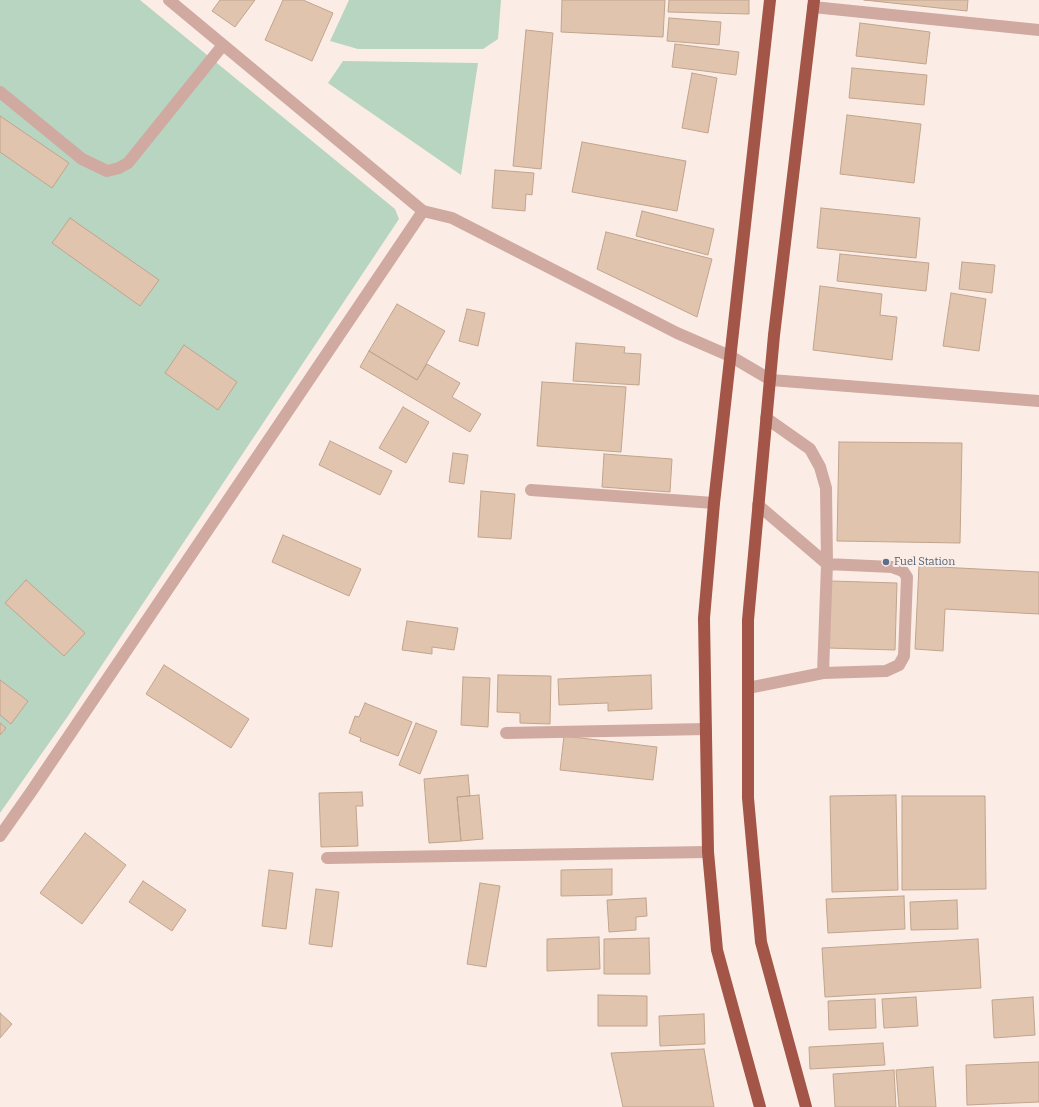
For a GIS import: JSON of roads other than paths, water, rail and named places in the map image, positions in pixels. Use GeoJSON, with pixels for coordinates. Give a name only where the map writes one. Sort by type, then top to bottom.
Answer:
{"type":"FeatureCollection","features":[{"type":"Feature","properties":{"kind":"highway"},"geometry":{"type":"LineString","coordinates":[[760,1107],[718,950],[708,852],[704,618],[714,503],[770,0]]}},
{"type":"Feature","properties":{"kind":"highway"},"geometry":{"type":"LineString","coordinates":[[806,1107],[762,942],[748,798],[748,620],[774,335],[813,3]]}},
{"type":"Feature","properties":{"kind":"street"},"geometry":{"type":"LineString","coordinates":[[170,0],[423,211],[452,218],[677,333],[730,356],[771,380],[1039,401]]}},
{"type":"Feature","properties":{"kind":"street"},"geometry":{"type":"LineString","coordinates":[[813,3],[1039,30]]}},
{"type":"Feature","properties":{"kind":"street"},"geometry":{"type":"LineString","coordinates":[[0,92],[82,159],[107,171],[119,168],[128,163],[223,45]]}},
{"type":"Feature","properties":{"kind":"street"},"geometry":{"type":"LineString","coordinates":[[0,836],[32,792],[423,211]]}},
{"type":"Feature","properties":{"kind":"street"},"geometry":{"type":"LineString","coordinates":[[766,418],[810,449],[820,467],[826,488],[827,564],[823,673]]}},
{"type":"Feature","properties":{"kind":"street"},"geometry":{"type":"LineString","coordinates":[[531,490],[714,503]]}},
{"type":"Feature","properties":{"kind":"street"},"geometry":{"type":"LineString","coordinates":[[748,688],[823,673],[886,670],[899,665],[904,656],[907,577],[903,570],[892,567],[827,564],[758,505]]}},
{"type":"Feature","properties":{"kind":"street"},"geometry":{"type":"LineString","coordinates":[[506,733],[706,729]]}},
{"type":"Feature","properties":{"kind":"street"},"geometry":{"type":"LineString","coordinates":[[327,858],[708,852]]}},
{"type":"Feature","properties":{"kind":"place","name":"Fuel Station"},"geometry":{"type":"Point","coordinates":[886,562]}}]}
